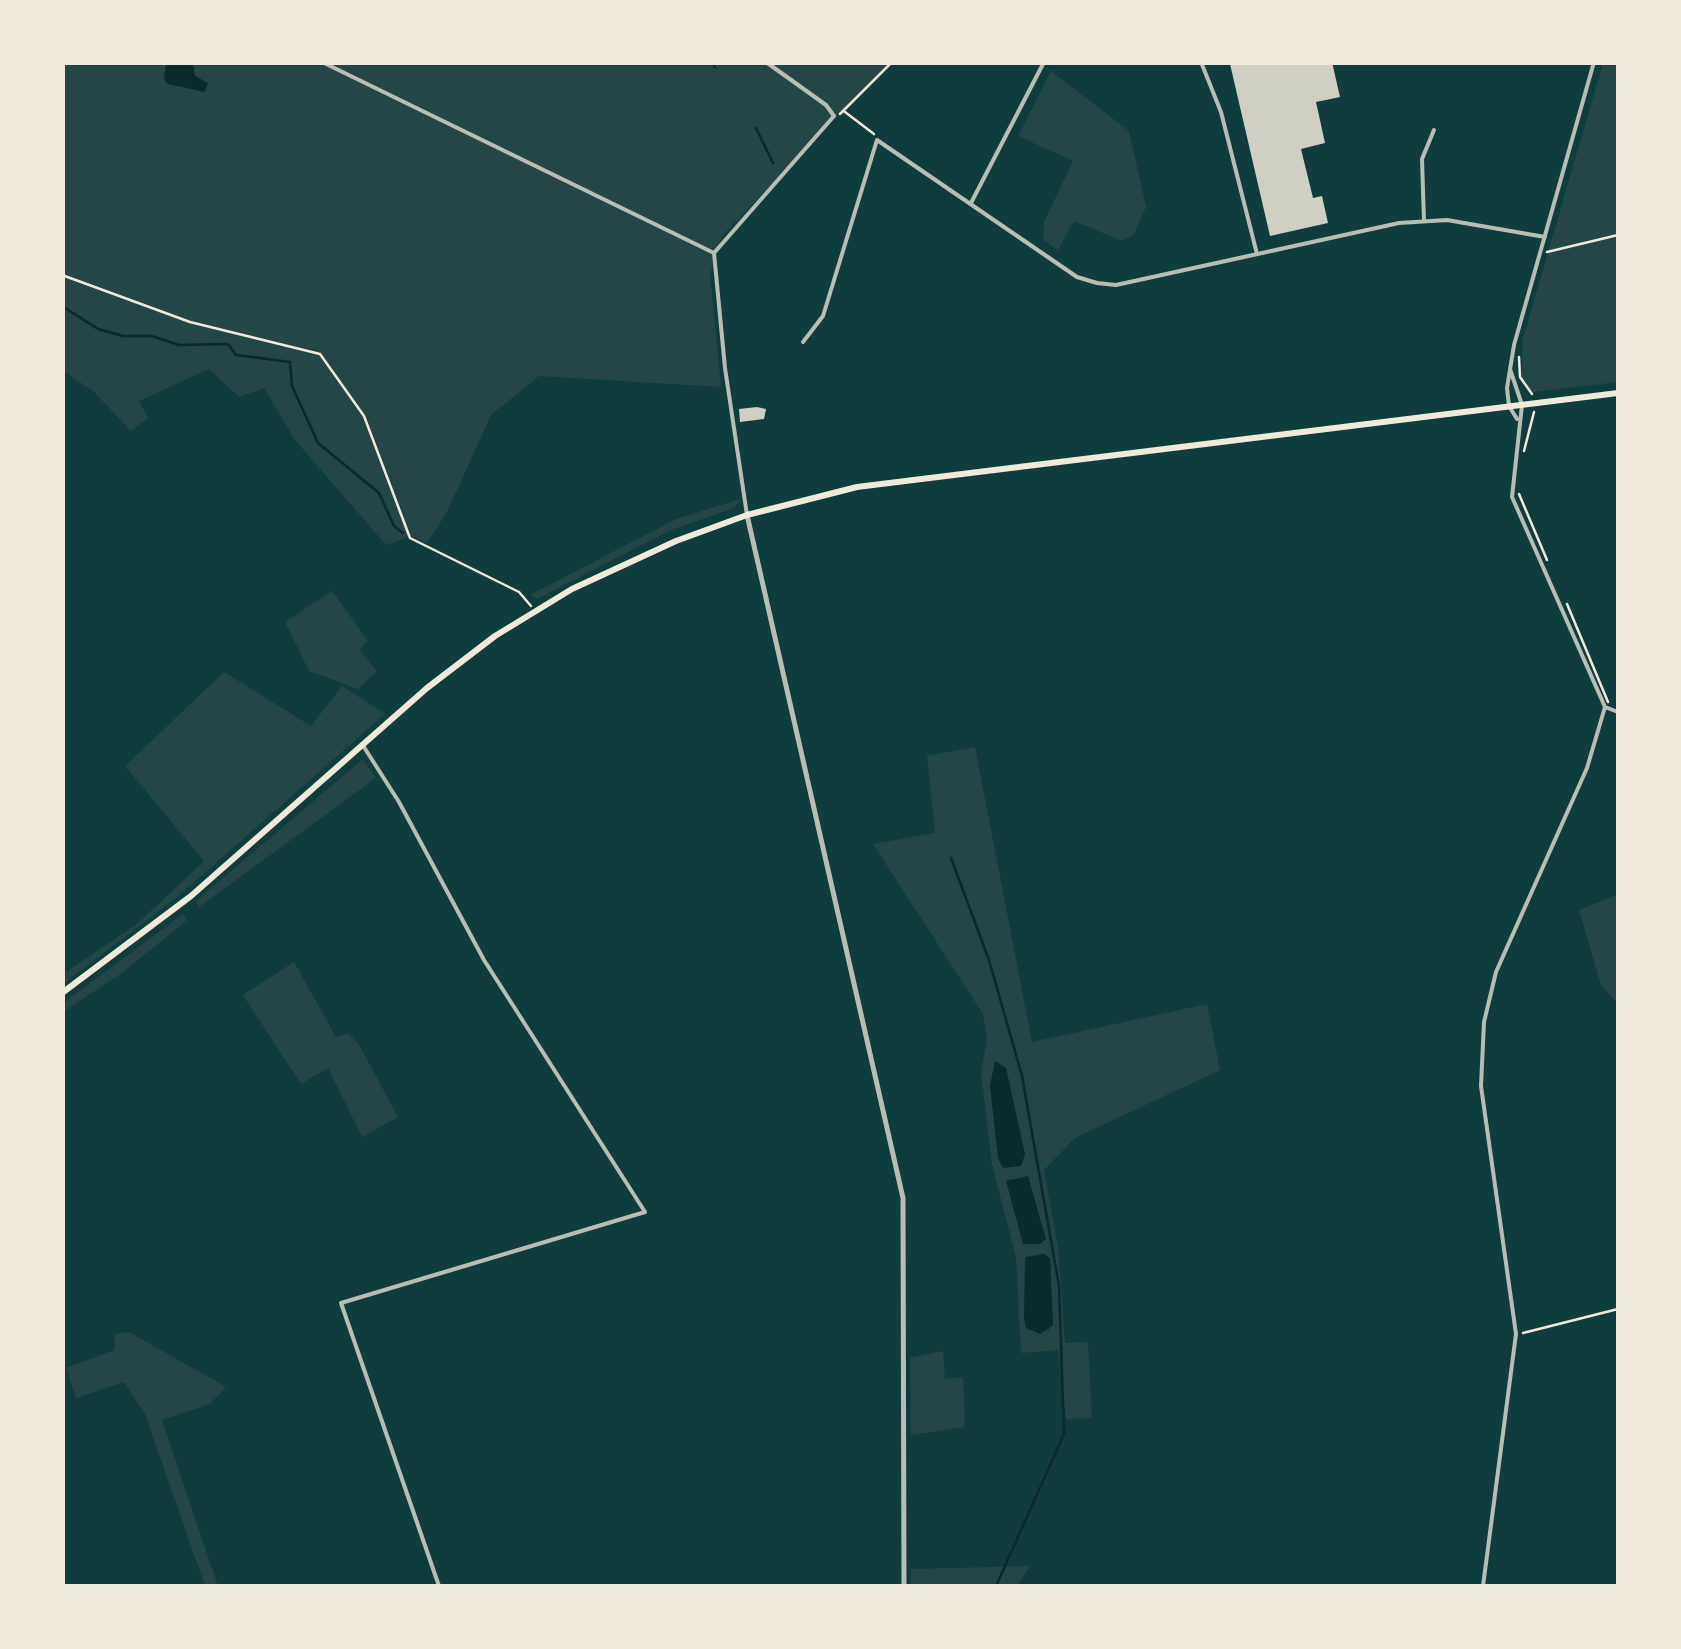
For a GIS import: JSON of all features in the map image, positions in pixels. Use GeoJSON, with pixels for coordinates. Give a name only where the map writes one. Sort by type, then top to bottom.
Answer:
{"type":"FeatureCollection","features":[{"type":"Feature","properties":{"kind":"main road"},"geometry":{"type":"LineString","coordinates":[[62,993],[191,896],[427,688],[534,611],[606,572],[748,515],[857,488],[914,479],[1618,394]]}},
{"type":"Feature","properties":{"kind":"street"},"geometry":{"type":"LineString","coordinates":[[322,62],[714,253]]}},
{"type":"Feature","properties":{"kind":"street"},"geometry":{"type":"LineString","coordinates":[[766,62],[826,105],[834,116],[714,253],[725,368],[748,515],[903,1198],[904,1586]]}},
{"type":"Feature","properties":{"kind":"street"},"geometry":{"type":"LineString","coordinates":[[971,203],[1044,62]]}},
{"type":"Feature","properties":{"kind":"street"},"geometry":{"type":"LineString","coordinates":[[1200,62],[1221,112],[1257,255]]}},
{"type":"Feature","properties":{"kind":"street"},"geometry":{"type":"LineString","coordinates":[[1518,420],[1509,406],[1510,368],[1594,62]]}},
{"type":"Feature","properties":{"kind":"street"},"geometry":{"type":"LineString","coordinates":[[1424,221],[1422,159],[1434,130]]}},
{"type":"Feature","properties":{"kind":"street"},"geometry":{"type":"LineString","coordinates":[[803,342],[823,316],[877,140],[1077,277],[1097,284],[1116,285],[1350,232],[1424,221],[1473,223],[1545,236]]}},
{"type":"Feature","properties":{"kind":"street"},"geometry":{"type":"LineString","coordinates":[[1482,1586],[1516,1334],[1481,1086],[1484,1022],[1496,972],[1587,768],[1605,707],[1512,497],[1522,405],[1510,368]]}},
{"type":"Feature","properties":{"kind":"street"},"geometry":{"type":"LineString","coordinates":[[1605,707],[1618,712]]}},
{"type":"Feature","properties":{"kind":"street"},"geometry":{"type":"LineString","coordinates":[[362,744],[400,802],[484,960],[645,1212],[346,1300],[339,1308],[439,1586]]}},
{"type":"Feature","properties":{"kind":"path"},"geometry":{"type":"LineString","coordinates":[[877,140],[872,131],[843,111],[892,62]]}},
{"type":"Feature","properties":{"kind":"path"},"geometry":{"type":"LineString","coordinates":[[1541,251],[1618,235]]}},
{"type":"Feature","properties":{"kind":"path"},"geometry":{"type":"LineString","coordinates":[[62,275],[163,314],[299,346],[324,358],[364,416],[410,538],[520,592],[534,611]]}},
{"type":"Feature","properties":{"kind":"path"},"geometry":{"type":"LineString","coordinates":[[1520,347],[1520,377],[1532,392],[1533,404],[1522,466]]}},
{"type":"Feature","properties":{"kind":"path"},"geometry":{"type":"LineString","coordinates":[[1519,481],[1519,494],[1549,563]]}},
{"type":"Feature","properties":{"kind":"path"},"geometry":{"type":"LineString","coordinates":[[1561,592],[1608,694],[1605,707]]}},
{"type":"Feature","properties":{"kind":"path"},"geometry":{"type":"LineString","coordinates":[[1516,1334],[1618,1309]]}},
{"type":"Feature","properties":{"kind":"shaded area"},"geometry":{"type":"Polygon","coordinates":[[[62,63],[888,63],[722,236],[710,274],[721,387],[539,376],[491,415],[447,512],[427,543],[411,536],[386,545],[295,440],[264,388],[239,397],[209,369],[139,401],[148,418],[131,431],[93,391],[63,371],[62,63]]]}},
{"type":"Feature","properties":{"kind":"shaded area"},"geometry":{"type":"Polygon","coordinates":[[[166,63],[193,63],[195,76],[208,83],[205,92],[168,84],[164,79],[166,63]]]}},
{"type":"Feature","properties":{"kind":"shaded area"},"geometry":{"type":"Polygon","coordinates":[[[1603,63],[1618,63],[1618,382],[1533,392],[1521,377],[1523,338],[1603,63]]]}},
{"type":"Feature","properties":{"kind":"shaded area"},"geometry":{"type":"Polygon","coordinates":[[[1051,71],[1129,131],[1146,207],[1134,235],[1122,241],[1074,221],[1058,250],[1043,240],[1044,222],[1073,161],[1018,136],[1051,71]]]}},
{"type":"Feature","properties":{"kind":"shaded area"},"geometry":{"type":"Polygon","coordinates":[[[740,499],[734,508],[671,530],[537,599],[530,595],[676,519],[740,499]]]}},
{"type":"Feature","properties":{"kind":"shaded area"},"geometry":{"type":"Polygon","coordinates":[[[332,591],[368,641],[359,650],[377,671],[358,689],[309,671],[285,622],[332,591]]]}},
{"type":"Feature","properties":{"kind":"shaded area"},"geometry":{"type":"Polygon","coordinates":[[[224,672],[311,726],[342,686],[385,714],[175,899],[63,984],[63,974],[137,924],[204,861],[125,766],[224,672]]]}},
{"type":"Feature","properties":{"kind":"shaded area"},"geometry":{"type":"Polygon","coordinates":[[[975,747],[1032,1042],[1207,1004],[1220,1070],[1075,1138],[1044,1170],[1058,1248],[1065,1343],[1088,1342],[1092,1418],[1066,1419],[1058,1350],[1021,1353],[1016,1257],[992,1165],[981,1072],[987,1039],[983,1014],[873,844],[935,833],[927,756],[975,747]],[[995,1062],[990,1086],[1024,1163],[1006,1068],[995,1062]],[[1025,1258],[1026,1328],[1050,1331],[1025,1258]]]}},
{"type":"Feature","properties":{"kind":"shaded area"},"geometry":{"type":"Polygon","coordinates":[[[363,759],[376,778],[199,907],[197,900],[363,759]]]}},
{"type":"Feature","properties":{"kind":"shaded area"},"geometry":{"type":"Polygon","coordinates":[[[1618,894],[1618,1004],[1601,985],[1579,910],[1618,894]]]}},
{"type":"Feature","properties":{"kind":"shaded area"},"geometry":{"type":"Polygon","coordinates":[[[183,914],[187,920],[122,973],[63,1012],[63,1003],[183,914]]]}},
{"type":"Feature","properties":{"kind":"shaded area"},"geometry":{"type":"Polygon","coordinates":[[[294,962],[336,1037],[348,1033],[358,1043],[398,1117],[362,1137],[328,1068],[301,1084],[243,995],[294,962]]]}},
{"type":"Feature","properties":{"kind":"shaded area"},"geometry":{"type":"Polygon","coordinates":[[[995,1061],[1006,1068],[1025,1154],[1021,1166],[1003,1168],[998,1159],[990,1086],[995,1061]]]}},
{"type":"Feature","properties":{"kind":"shaded area"},"geometry":{"type":"Polygon","coordinates":[[[1028,1176],[1046,1239],[1040,1244],[1023,1244],[1006,1181],[1028,1176]]]}},
{"type":"Feature","properties":{"kind":"shaded area"},"geometry":{"type":"Polygon","coordinates":[[[1044,1254],[1050,1258],[1053,1325],[1040,1334],[1026,1328],[1024,1319],[1025,1257],[1044,1254]]]}},
{"type":"Feature","properties":{"kind":"shaded area"},"geometry":{"type":"Polygon","coordinates":[[[129,1332],[226,1387],[210,1404],[162,1420],[218,1586],[205,1586],[145,1414],[124,1382],[76,1398],[66,1368],[114,1350],[115,1334],[129,1332]]]}},
{"type":"Feature","properties":{"kind":"shaded area"},"geometry":{"type":"Polygon","coordinates":[[[943,1351],[945,1379],[963,1377],[965,1427],[911,1435],[910,1358],[943,1351]]]}},
{"type":"Feature","properties":{"kind":"shaded area"},"geometry":{"type":"Polygon","coordinates":[[[1030,1566],[1017,1586],[910,1586],[911,1569],[1030,1566]]]}},
{"type":"Feature","properties":{"kind":"building"},"geometry":{"type":"Polygon","coordinates":[[[1332,62],[1340,97],[1316,102],[1325,143],[1301,149],[1313,198],[1322,196],[1328,223],[1270,236],[1230,64],[1332,62]]]}},
{"type":"Feature","properties":{"kind":"building"},"geometry":{"type":"Polygon","coordinates":[[[739,409],[766,409],[764,419],[740,422],[739,409]]]}},
{"type":"Feature","properties":{"kind":"waterway"},"geometry":{"type":"LineString","coordinates":[[712,62],[715,67]]}},
{"type":"Feature","properties":{"kind":"waterway"},"geometry":{"type":"LineString","coordinates":[[756,128],[773,163]]}},
{"type":"Feature","properties":{"kind":"waterway"},"geometry":{"type":"LineString","coordinates":[[62,306],[98,329],[123,336],[152,336],[179,345],[228,344],[236,355],[290,362],[292,386],[318,443],[379,493],[394,526],[403,533]]}},
{"type":"Feature","properties":{"kind":"waterway"},"geometry":{"type":"LineString","coordinates":[[951,858],[989,960],[1022,1076],[1059,1286],[1064,1434],[996,1586]]}}]}
